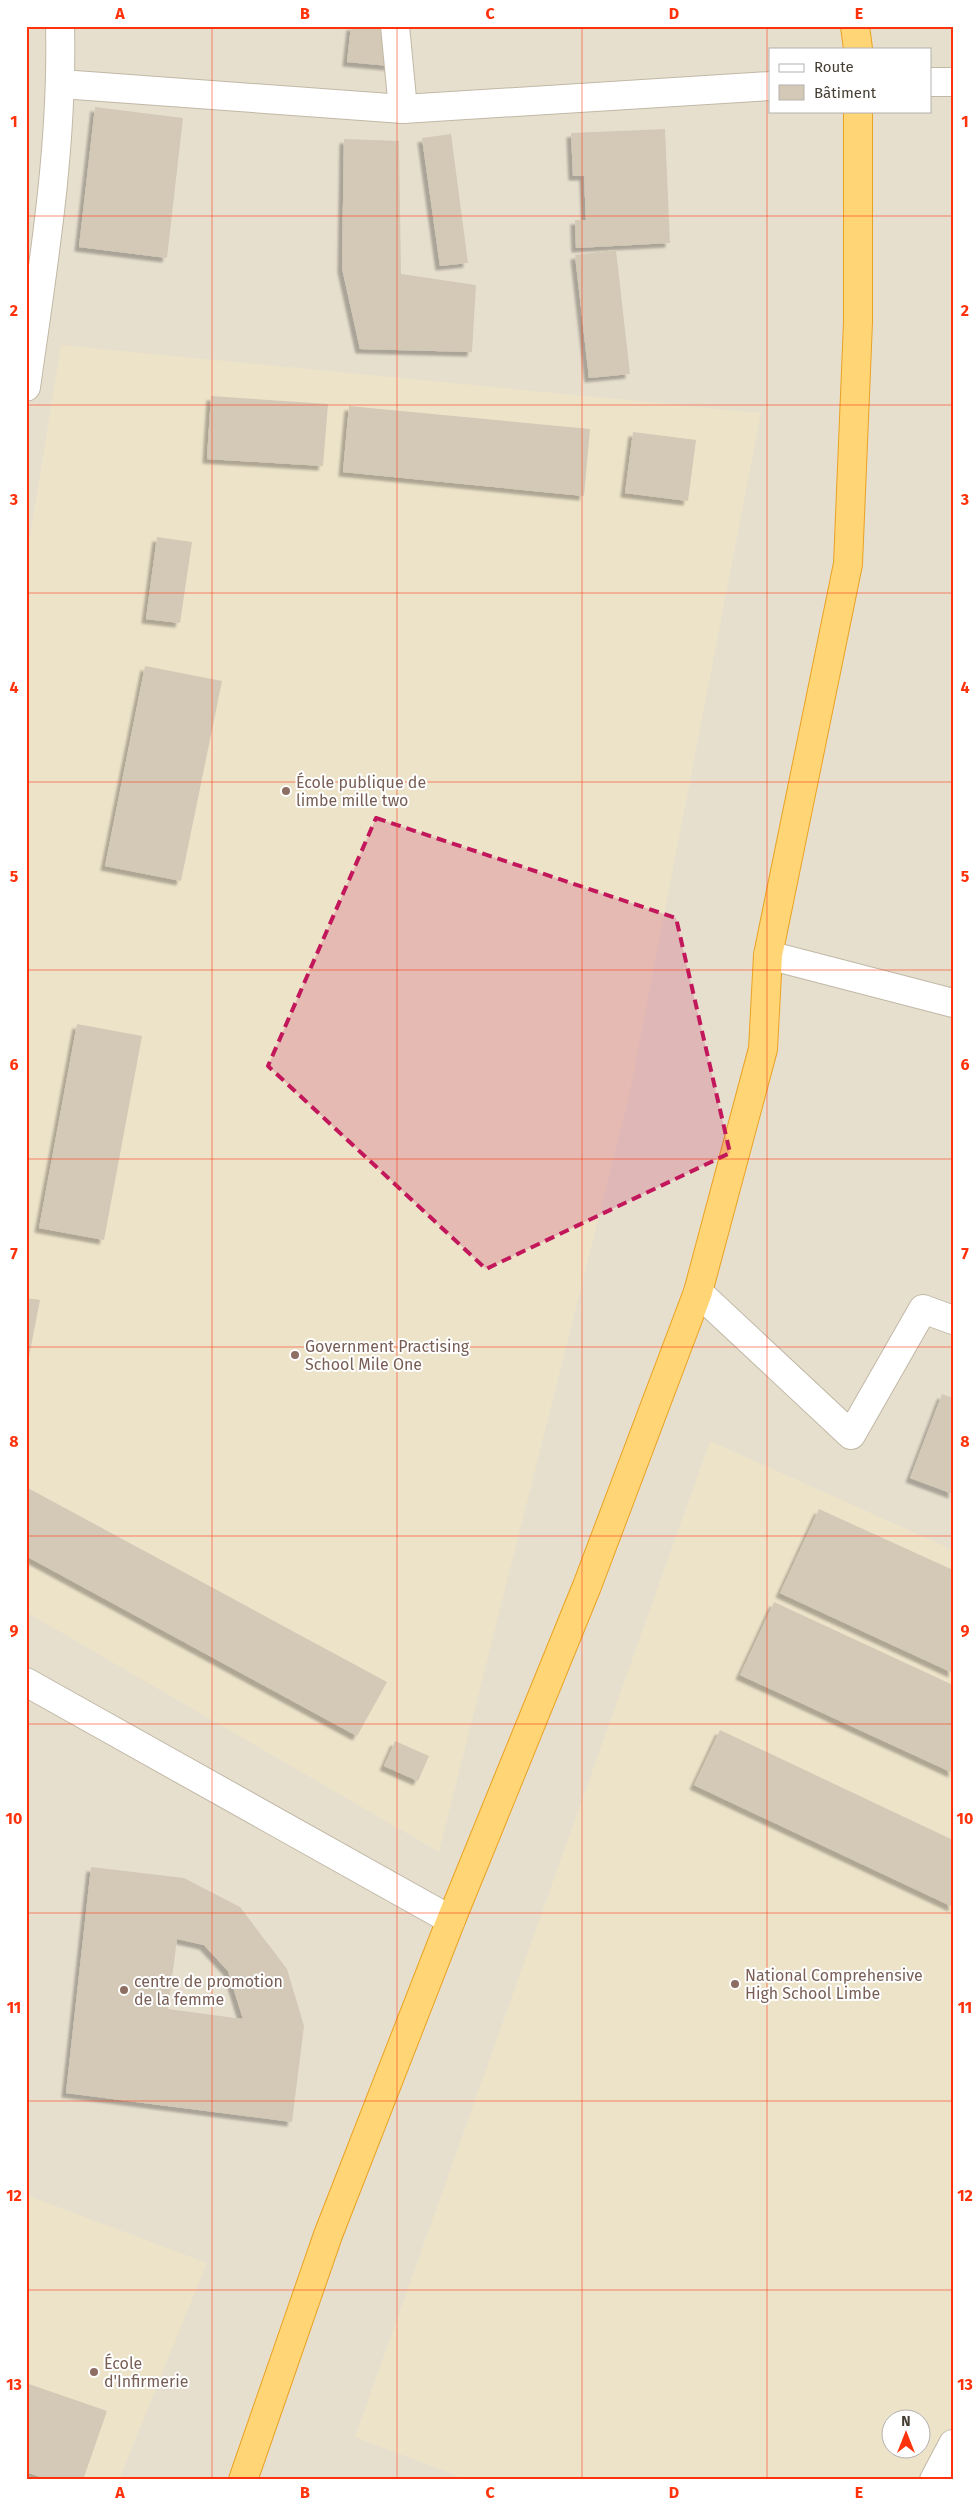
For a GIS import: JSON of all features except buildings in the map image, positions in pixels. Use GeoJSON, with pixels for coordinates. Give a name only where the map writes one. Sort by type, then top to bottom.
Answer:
{"type":"FeatureCollection","features":[{"type":"Feature","properties":{"kind":"highway"},"geometry":{"type":"LineString","coordinates":[[856,26],[858,48]]}},
{"type":"Feature","properties":{"kind":"highway"},"geometry":{"type":"LineString","coordinates":[[243,2480],[328,2235],[451,1920],[587,1586],[698,1292],[763,1049],[768,955],[848,564],[858,322],[858,112]]}},
{"type":"Feature","properties":{"kind":"street"},"geometry":{"type":"LineString","coordinates":[[26,387],[50,214],[61,84],[60,26]]}},
{"type":"Feature","properties":{"kind":"street"},"geometry":{"type":"LineString","coordinates":[[395,26],[403,109]]}},
{"type":"Feature","properties":{"kind":"street"},"geometry":{"type":"LineString","coordinates":[[932,82],[953,82]]}},
{"type":"Feature","properties":{"kind":"street"},"geometry":{"type":"LineString","coordinates":[[61,84],[403,109],[769,86]]}},
{"type":"Feature","properties":{"kind":"street"},"geometry":{"type":"LineString","coordinates":[[768,955],[953,1003]]}},
{"type":"Feature","properties":{"kind":"street"},"geometry":{"type":"LineString","coordinates":[[698,1292],[851,1435],[923,1309],[953,1320]]}},
{"type":"Feature","properties":{"kind":"street"},"geometry":{"type":"LineString","coordinates":[[26,1682],[451,1920]]}},
{"type":"Feature","properties":{"kind":"street"},"geometry":{"type":"LineString","coordinates":[[934,2480],[953,2444]]}},
{"type":"Feature","properties":{"kind":"highlighted area"},"geometry":{"type":"Polygon","coordinates":[[[376,818],[676,918],[730,1153],[486,1269],[268,1066],[376,818]]]}},
{"type":"Feature","properties":{"kind":"shaded area"},"geometry":{"type":"Polygon","coordinates":[[[26,26],[953,26],[953,2480],[26,2480],[26,26]]]}},
{"type":"Feature","properties":{"kind":"shaded area"},"geometry":{"type":"Polygon","coordinates":[[[61,345],[761,413],[629,1097],[439,1852],[26,1612],[26,561],[61,345]]]}},
{"type":"Feature","properties":{"kind":"shaded area","name":"National Comprehensive High School Limbe"},"geometry":{"type":"Polygon","coordinates":[[[710,1441],[953,1550],[953,2425],[927,2480],[468,2480],[355,2437],[710,1441]]]}},
{"type":"Feature","properties":{"kind":"shaded area","name":"École d'Infirmerie"},"geometry":{"type":"Polygon","coordinates":[[[26,2195],[207,2263],[119,2480],[26,2480],[26,2195]]]}},
{"type":"Feature","properties":{"kind":"place","name":"École publique de limbe mille two"},"geometry":{"type":"Point","coordinates":[286,791]}},
{"type":"Feature","properties":{"kind":"place","name":"Government Practising School Mile One"},"geometry":{"type":"Point","coordinates":[295,1355]}},
{"type":"Feature","properties":{"kind":"place","name":"National Comprehensive High School Limbe"},"geometry":{"type":"Point","coordinates":[735,1984]}},
{"type":"Feature","properties":{"kind":"place","name":"centre de promotion de la femme"},"geometry":{"type":"Point","coordinates":[124,1990]}},
{"type":"Feature","properties":{"kind":"place","name":"École d'Infirmerie"},"geometry":{"type":"Point","coordinates":[94,2372]}}]}
